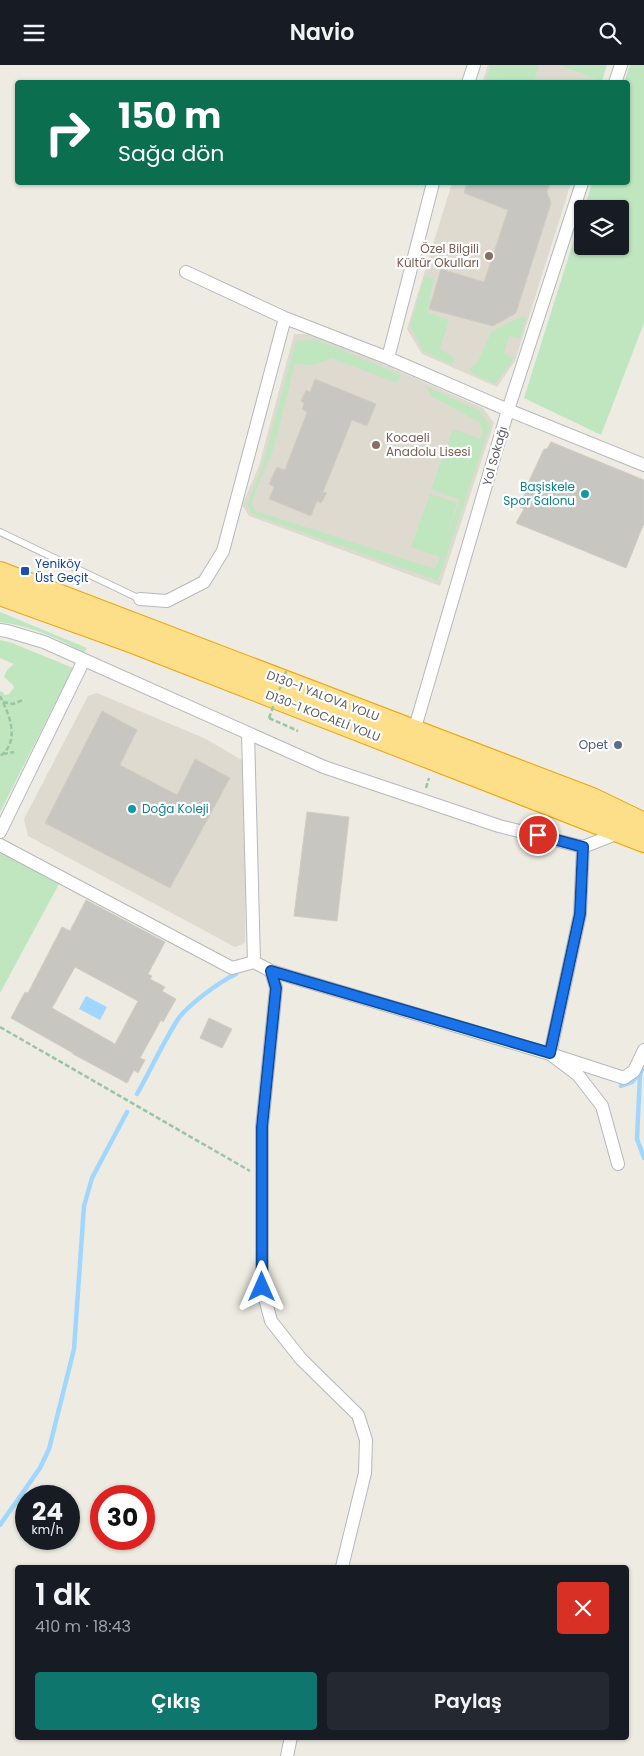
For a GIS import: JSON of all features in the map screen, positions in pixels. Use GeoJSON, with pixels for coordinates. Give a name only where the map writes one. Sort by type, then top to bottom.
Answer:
{"type":"FeatureCollection","features":[{"type":"Feature","properties":{"kind":"highway","name":"D130-1 YALOVA YOLU"},"geometry":{"type":"LineString","coordinates":[[0,573],[592,799],[644,824]]}},
{"type":"Feature","properties":{"kind":"highway","name":"D130-1 KOCAELİ YOLU"},"geometry":{"type":"LineString","coordinates":[[0,594],[133,642],[644,841]]}},
{"type":"Feature","properties":{"kind":"street"},"geometry":{"type":"LineString","coordinates":[[469,80],[474,65]]}},
{"type":"Feature","properties":{"kind":"street"},"geometry":{"type":"LineString","coordinates":[[616,80],[621,65]]}},
{"type":"Feature","properties":{"kind":"street"},"geometry":{"type":"LineString","coordinates":[[388,358],[432,185]]}},
{"type":"Feature","properties":{"kind":"street","name":"Yol Sokağı"},"geometry":{"type":"LineString","coordinates":[[414,731],[508,411],[581,185]]}},
{"type":"Feature","properties":{"kind":"street"},"geometry":{"type":"LineString","coordinates":[[186,272],[285,317],[388,358],[508,411],[644,465]]}},
{"type":"Feature","properties":{"kind":"street"},"geometry":{"type":"LineString","coordinates":[[140,599],[167,601],[204,582],[223,551],[285,317]]}},
{"type":"Feature","properties":{"kind":"street"},"geometry":{"type":"LineString","coordinates":[[0,630],[44,642],[324,767],[499,826],[583,847],[621,832]]}},
{"type":"Feature","properties":{"kind":"street"},"geometry":{"type":"LineString","coordinates":[[0,832],[84,660]]}},
{"type":"Feature","properties":{"kind":"street"},"geometry":{"type":"LineString","coordinates":[[248,733],[254,962]]}},
{"type":"Feature","properties":{"kind":"street"},"geometry":{"type":"LineString","coordinates":[[0,845],[232,968],[254,962],[271,971],[550,1053],[624,1078],[634,1071],[644,1050]]}},
{"type":"Feature","properties":{"kind":"street"},"geometry":{"type":"LineString","coordinates":[[550,1053],[580,914],[583,847]]}},
{"type":"Feature","properties":{"kind":"street"},"geometry":{"type":"LineString","coordinates":[[271,971],[276,988],[262,1127],[262,1287],[271,1321],[301,1359],[358,1415],[366,1440],[365,1473],[342,1565]]}},
{"type":"Feature","properties":{"kind":"street"},"geometry":{"type":"LineString","coordinates":[[550,1053],[578,1075],[602,1106],[618,1164]]}},
{"type":"Feature","properties":{"kind":"street"},"geometry":{"type":"LineString","coordinates":[[287,1756],[290,1740]]}},
{"type":"Feature","properties":{"kind":"lane"},"geometry":{"type":"LineString","coordinates":[[0,532],[140,599]]}},
{"type":"Feature","properties":{"kind":"path"},"geometry":{"type":"LineString","coordinates":[[287,669],[269,718],[298,731]]}},
{"type":"Feature","properties":{"kind":"path"},"geometry":{"type":"LineString","coordinates":[[0,696],[12,723],[8,748],[1,755]]}},
{"type":"Feature","properties":{"kind":"path"},"geometry":{"type":"LineString","coordinates":[[3,701],[13,704],[23,700]]}},
{"type":"Feature","properties":{"kind":"path"},"geometry":{"type":"LineString","coordinates":[[1,755],[14,752]]}},
{"type":"Feature","properties":{"kind":"path"},"geometry":{"type":"LineString","coordinates":[[0,1027],[262,1177]]}},
{"type":"Feature","properties":{"kind":"shaded area"},"geometry":{"type":"Polygon","coordinates":[[[488,65],[557,65],[599,80],[483,80],[488,65]]]}},
{"type":"Feature","properties":{"kind":"shaded area","name":"Özel Bilgili Kültür Okulları"},"geometry":{"type":"Polygon","coordinates":[[[451,185],[570,185],[515,361],[497,387],[422,354],[407,329],[451,185]]]}},
{"type":"Feature","properties":{"kind":"shaded area","name":"Kocaeli Anadolu Lisesi"},"geometry":{"type":"Polygon","coordinates":[[[294,334],[315,334],[483,408],[494,423],[440,586],[249,516],[242,505],[259,466],[294,334]]]}},
{"type":"Feature","properties":{"kind":"shaded area"},"geometry":{"type":"Polygon","coordinates":[[[97,693],[206,739],[247,763],[245,943],[235,947],[28,836],[24,819],[88,696],[97,693]]]}},
{"type":"Feature","properties":{"kind":"green space"},"geometry":{"type":"Polygon","coordinates":[[[491,65],[539,65],[535,80],[487,80],[491,65]]]}},
{"type":"Feature","properties":{"kind":"green space"},"geometry":{"type":"Polygon","coordinates":[[[557,65],[607,65],[602,80],[557,65]]]}},
{"type":"Feature","properties":{"kind":"green space"},"geometry":{"type":"Polygon","coordinates":[[[630,65],[644,65],[644,323],[601,435],[524,398],[574,239],[574,255],[629,255],[629,200],[587,200],[591,185],[630,185],[630,80],[625,80],[630,65]]]}},
{"type":"Feature","properties":{"kind":"green space"},"geometry":{"type":"Polygon","coordinates":[[[425,276],[434,278],[427,312],[449,320],[440,349],[455,358],[452,365],[423,351],[410,326],[425,276]]]}},
{"type":"Feature","properties":{"kind":"green space"},"geometry":{"type":"Polygon","coordinates":[[[521,317],[526,318],[520,338],[509,336],[504,354],[514,358],[495,384],[475,375],[469,369],[477,363],[492,331],[521,317]]]}},
{"type":"Feature","properties":{"kind":"green space"},"geometry":{"type":"Polygon","coordinates":[[[315,339],[401,375],[397,383],[331,358],[314,364],[295,364],[274,447],[251,503],[256,511],[435,569],[440,557],[411,547],[430,494],[457,503],[442,551],[460,500],[431,489],[453,429],[481,439],[483,432],[479,422],[431,396],[426,386],[480,411],[490,426],[438,581],[252,514],[247,504],[262,467],[296,341],[315,339]]]}},
{"type":"Feature","properties":{"kind":"green space"},"geometry":{"type":"Polygon","coordinates":[[[0,612],[87,648],[84,653],[44,633],[0,622],[0,612]]]}},
{"type":"Feature","properties":{"kind":"green space"},"geometry":{"type":"Polygon","coordinates":[[[0,640],[73,668],[0,812],[0,692],[5,695],[9,694],[14,688],[4,677],[7,670],[14,664],[0,658],[0,640]]]}},
{"type":"Feature","properties":{"kind":"green space"},"geometry":{"type":"Polygon","coordinates":[[[0,852],[59,884],[0,993],[0,852]]]}},
{"type":"Feature","properties":{"kind":"water"},"geometry":{"type":"Polygon","coordinates":[[[86,996],[107,1007],[100,1020],[79,1009],[86,996]]]}},
{"type":"Feature","properties":{"kind":"building","name":"Özel Bilgili Kültür Okulları"},"geometry":{"type":"Polygon","coordinates":[[[466,185],[549,185],[547,192],[551,203],[516,313],[493,326],[429,309],[441,269],[484,282],[508,210],[464,193],[466,185]]]}},
{"type":"Feature","properties":{"kind":"building","name":"Kocaeli Anadolu Lisesi"},"geometry":{"type":"Polygon","coordinates":[[[315,379],[376,404],[367,426],[352,420],[323,492],[327,493],[321,503],[317,501],[311,516],[269,499],[274,487],[269,484],[277,467],[285,470],[307,412],[302,409],[304,403],[301,401],[306,390],[310,392],[315,379]]]}},
{"type":"Feature","properties":{"kind":"building","name":"Başiskele Spor Salonu"},"geometry":{"type":"Polygon","coordinates":[[[551,442],[644,480],[644,523],[626,568],[516,523],[524,509],[520,507],[530,479],[544,449],[547,449],[551,442]]]}},
{"type":"Feature","properties":{"kind":"building","name":"Doğa Koleji"},"geometry":{"type":"Polygon","coordinates":[[[102,711],[137,730],[120,765],[177,795],[195,759],[230,778],[170,888],[45,823],[102,711]]]}},
{"type":"Feature","properties":{"kind":"building"},"geometry":{"type":"Polygon","coordinates":[[[307,812],[349,817],[337,921],[294,916],[307,812]]]}},
{"type":"Feature","properties":{"kind":"building"},"geometry":{"type":"Polygon","coordinates":[[[86,900],[165,942],[148,974],[152,976],[150,979],[165,987],[162,991],[176,999],[163,1022],[161,1020],[140,1058],[145,1060],[138,1073],[134,1070],[127,1083],[11,1018],[25,992],[28,993],[62,927],[70,931],[86,900]],[[75,967],[52,1008],[115,1044],[138,1001],[75,967]]]}},
{"type":"Feature","properties":{"kind":"building"},"geometry":{"type":"Polygon","coordinates":[[[209,1018],[232,1029],[222,1048],[200,1038],[209,1018]]]}},
{"type":"Feature","properties":{"kind":"waterway"},"geometry":{"type":"LineString","coordinates":[[137,1094],[178,1019],[204,994],[236,974]]}},
{"type":"Feature","properties":{"kind":"waterway"},"geometry":{"type":"LineString","coordinates":[[644,1067],[640,1074],[637,1139],[644,1158]]}},
{"type":"Feature","properties":{"kind":"waterway"},"geometry":{"type":"LineString","coordinates":[[621,1086],[632,1082],[639,1074]]}},
{"type":"Feature","properties":{"kind":"waterway"},"geometry":{"type":"LineString","coordinates":[[0,1525],[40,1468],[49,1449],[74,1349],[84,1206],[92,1178],[127,1112]]}},
{"type":"Feature","properties":{"kind":"place","name":"Özel Bilgili Kültür Okulları"},"geometry":{"type":"Point","coordinates":[489,256]}},
{"type":"Feature","properties":{"kind":"place","name":"Kocaeli Anadolu Lisesi"},"geometry":{"type":"Point","coordinates":[376,445]}},
{"type":"Feature","properties":{"kind":"place","name":"Başiskele Spor Salonu"},"geometry":{"type":"Point","coordinates":[585,494]}},
{"type":"Feature","properties":{"kind":"place","name":"Yeniköy Üst Geçit"},"geometry":{"type":"Point","coordinates":[25,571]}},
{"type":"Feature","properties":{"kind":"place","name":"Opet"},"geometry":{"type":"Point","coordinates":[618,745]}},
{"type":"Feature","properties":{"kind":"place","name":"Doğa Koleji"},"geometry":{"type":"Point","coordinates":[132,809]}},
{"type":"Feature","properties":{"kind":"route"},"geometry":{"type":"LineString","coordinates":[[262,1287],[262,1127],[276,988],[271,971],[550,1053],[580,914],[583,847],[538,835]]}}]}
